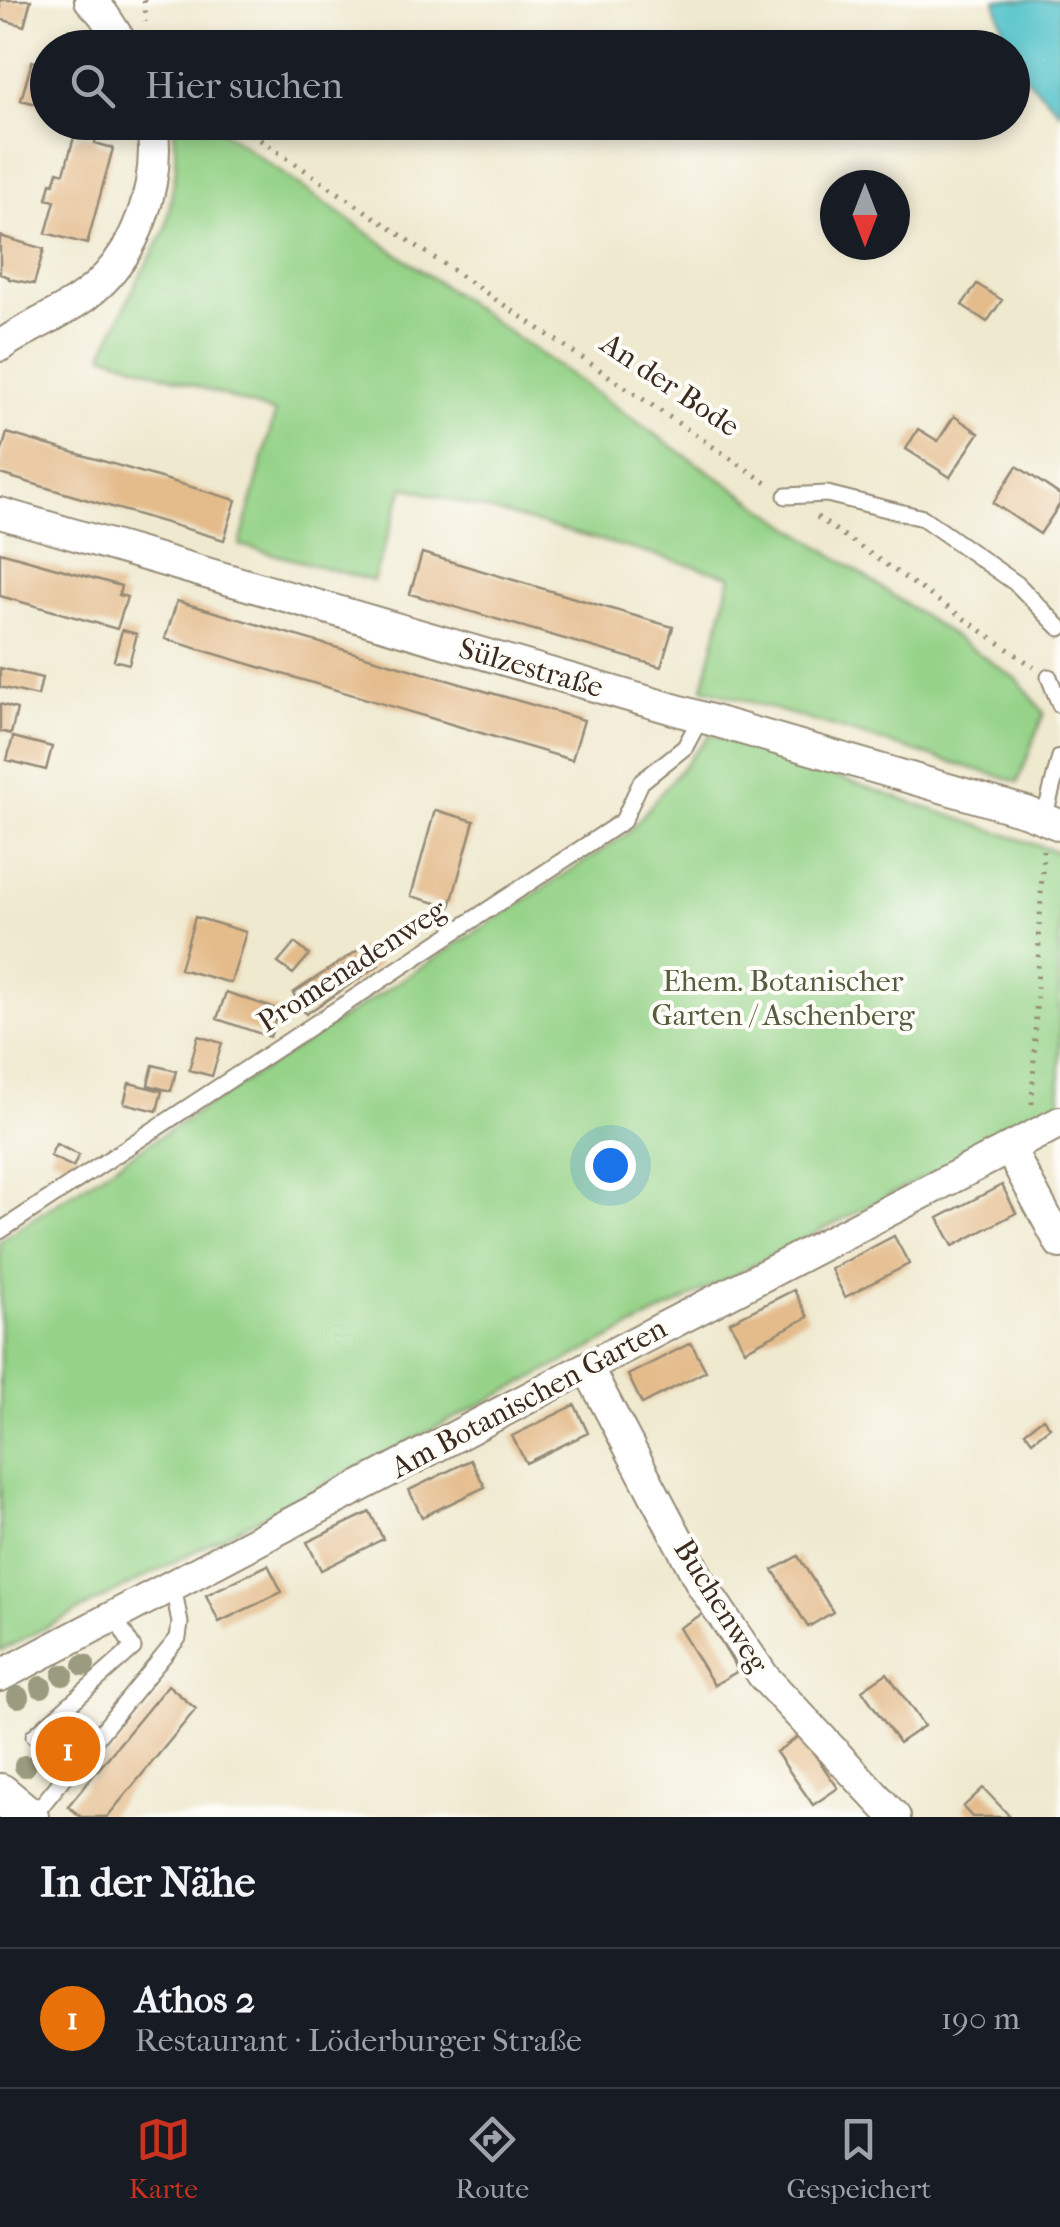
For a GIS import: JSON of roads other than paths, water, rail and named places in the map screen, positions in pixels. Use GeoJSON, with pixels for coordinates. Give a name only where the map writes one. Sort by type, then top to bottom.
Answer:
{"type":"FeatureCollection","features":[{"type":"Feature","properties":{"kind":"street"},"geometry":{"type":"LineString","coordinates":[[90,0],[113,30]]}},
{"type":"Feature","properties":{"kind":"street"},"geometry":{"type":"LineString","coordinates":[[0,346],[84,298],[108,277],[126,252],[147,198],[153,140]]}},
{"type":"Feature","properties":{"kind":"street","name":"Sülzestraße"},"geometry":{"type":"LineString","coordinates":[[0,512],[1052,822]]}},
{"type":"Feature","properties":{"kind":"street","name":"Am Botanischen Garten"},"geometry":{"type":"LineString","coordinates":[[0,1676],[1060,1122]]}},
{"type":"Feature","properties":{"kind":"street"},"geometry":{"type":"LineString","coordinates":[[1019,1142],[1060,1242]]}},
{"type":"Feature","properties":{"kind":"street","name":"Buchenweg"},"geometry":{"type":"LineString","coordinates":[[587,1367],[702,1585],[764,1677],[895,1817]]}},
{"type":"Feature","properties":{"kind":"street"},"geometry":{"type":"LineString","coordinates":[[0,1794],[30,1817]]}},
{"type":"Feature","properties":{"kind":"lane"},"geometry":{"type":"LineString","coordinates":[[786,496],[827,494],[922,518],[1017,584],[1060,628]]}},
{"type":"Feature","properties":{"kind":"lane"},"geometry":{"type":"LineString","coordinates":[[1049,677],[1060,705]]}},
{"type":"Feature","properties":{"kind":"lane","name":"Promenadenweg"},"geometry":{"type":"LineString","coordinates":[[0,1231],[622,821],[641,782],[685,747],[701,717]]}},
{"type":"Feature","properties":{"kind":"lane"},"geometry":{"type":"LineString","coordinates":[[1052,822],[1060,757]]}},
{"type":"Feature","properties":{"kind":"lane"},"geometry":{"type":"LineString","coordinates":[[30,1817],[178,1638],[180,1623],[173,1585]]}},
{"type":"Feature","properties":{"kind":"lane"},"geometry":{"type":"LineString","coordinates":[[34,1736],[132,1648],[114,1616]]}},
{"type":"Feature","properties":{"kind":"water"},"geometry":{"type":"Polygon","coordinates":[[[995,0],[1060,0],[1060,112],[1030,81],[1030,30],[1004,30],[995,0]]]}},
{"type":"Feature","properties":{"kind":"place","name":"Athos 2"},"geometry":{"type":"Point","coordinates":[68,1749]}},
{"type":"Feature","properties":{"kind":"park label","name":"Ehem. Botanischer Garten / Aschenberg"},"geometry":{"type":"Point","coordinates":[783,998]}}]}
